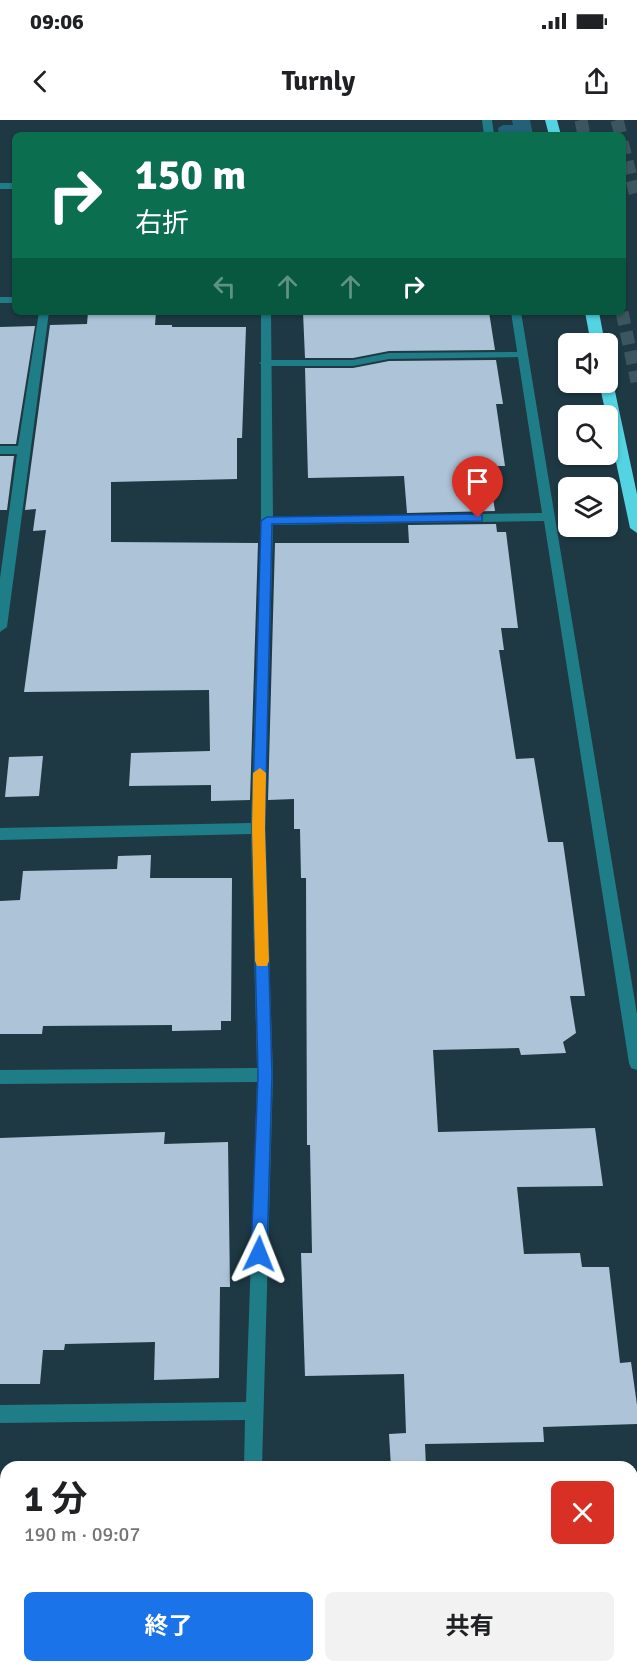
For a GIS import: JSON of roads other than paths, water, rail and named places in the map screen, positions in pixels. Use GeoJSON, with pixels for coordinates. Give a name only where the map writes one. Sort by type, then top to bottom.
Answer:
{"type":"FeatureCollection","features":[{"type":"Feature","properties":{"kind":"highway"},"geometry":{"type":"LineString","coordinates":[[593,315],[596,333]]}},
{"type":"Feature","properties":{"kind":"highway"},"geometry":{"type":"LineString","coordinates":[[608,393],[637,528]]}},
{"type":"Feature","properties":{"kind":"street"},"geometry":{"type":"LineString","coordinates":[[0,620],[44,315]]}},
{"type":"Feature","properties":{"kind":"street"},"geometry":{"type":"LineString","coordinates":[[253,1461],[265,1075],[258,828],[267,521],[266,315]]}},
{"type":"Feature","properties":{"kind":"street"},"geometry":{"type":"LineString","coordinates":[[516,315],[637,1063]]}},
{"type":"Feature","properties":{"kind":"street"},"geometry":{"type":"LineString","coordinates":[[265,363],[353,363],[389,356],[523,355]]}},
{"type":"Feature","properties":{"kind":"street"},"geometry":{"type":"LineString","coordinates":[[0,450],[23,450]]}},
{"type":"Feature","properties":{"kind":"street"},"geometry":{"type":"LineString","coordinates":[[267,521],[549,517]]}},
{"type":"Feature","properties":{"kind":"street"},"geometry":{"type":"LineString","coordinates":[[0,834],[258,828]]}},
{"type":"Feature","properties":{"kind":"street"},"geometry":{"type":"LineString","coordinates":[[0,1077],[265,1075]]}},
{"type":"Feature","properties":{"kind":"street"},"geometry":{"type":"LineString","coordinates":[[0,1414],[254,1411]]}},
{"type":"Feature","properties":{"kind":"tunnel"},"geometry":{"type":"LineString","coordinates":[[581,120],[583,132]]}},
{"type":"Feature","properties":{"kind":"tunnel"},"geometry":{"type":"LineString","coordinates":[[617,120],[620,132]]}},
{"type":"Feature","properties":{"kind":"tunnel"},"geometry":{"type":"LineString","coordinates":[[626,157],[637,200]]}},
{"type":"Feature","properties":{"kind":"tunnel"},"geometry":{"type":"LineString","coordinates":[[623,315],[637,382]]}}]}
